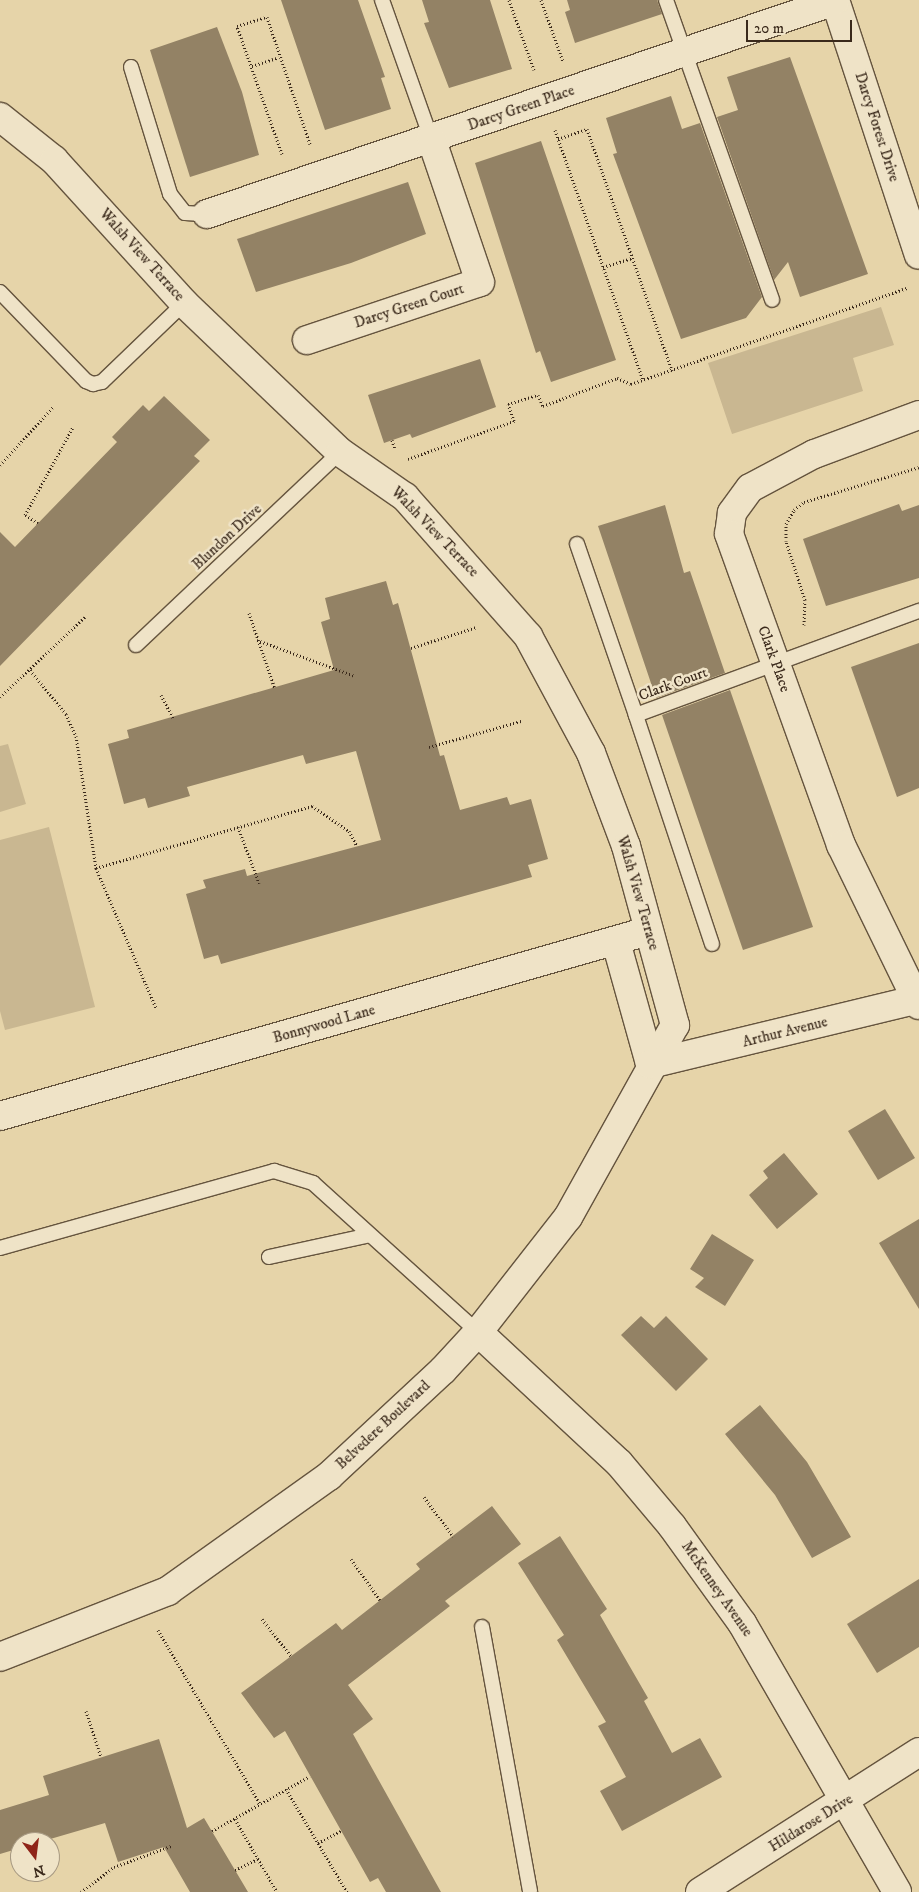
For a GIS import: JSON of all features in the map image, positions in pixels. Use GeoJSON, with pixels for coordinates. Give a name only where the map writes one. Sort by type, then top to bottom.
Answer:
{"type":"FeatureCollection","features":[{"type":"Feature","properties":{"kind":"street","name":"Darcy Green Place"},"geometry":{"type":"LineString","coordinates":[[207,214],[835,0]]}},
{"type":"Feature","properties":{"kind":"street","name":"Darcy Forest Drive"},"geometry":{"type":"LineString","coordinates":[[835,0],[919,255]]}},
{"type":"Feature","properties":{"kind":"street","name":"Walsh View Terrace"},"geometry":{"type":"LineString","coordinates":[[0,117],[54,160],[184,303],[340,452],[405,497],[528,636],[591,753],[626,846],[675,1025],[650,1064]]}},
{"type":"Feature","properties":{"kind":"street","name":"Darcy Green Court"},"geometry":{"type":"LineString","coordinates":[[307,340],[480,282],[431,138]]}},
{"type":"Feature","properties":{"kind":"street","name":"Clark Place"},"geometry":{"type":"LineString","coordinates":[[918,1001],[841,845],[729,534],[732,513],[750,488],[798,462],[919,415]]}},
{"type":"Feature","properties":{"kind":"street","name":"Bonnywood Lane"},"geometry":{"type":"LineString","coordinates":[[0,1116],[616,942],[648,931]]}},
{"type":"Feature","properties":{"kind":"street"},"geometry":{"type":"LineString","coordinates":[[616,942],[650,1064]]}},
{"type":"Feature","properties":{"kind":"street","name":"Arthur Avenue"},"geometry":{"type":"LineString","coordinates":[[650,1064],[918,1001]]}},
{"type":"Feature","properties":{"kind":"street","name":"Belvedere Boulevard"},"geometry":{"type":"LineString","coordinates":[[0,1657],[168,1591],[329,1476],[443,1370],[478,1332],[568,1217],[650,1064]]}},
{"type":"Feature","properties":{"kind":"street","name":"McKenney Avenue"},"geometry":{"type":"LineString","coordinates":[[478,1332],[619,1463],[672,1526],[742,1623],[897,1892]]}},
{"type":"Feature","properties":{"kind":"street","name":"Hildarose Drive"},"geometry":{"type":"LineString","coordinates":[[700,1892],[844,1803],[919,1752]]}},
{"type":"Feature","properties":{"kind":"lane"},"geometry":{"type":"LineString","coordinates":[[382,0],[431,138]]}},
{"type":"Feature","properties":{"kind":"lane"},"geometry":{"type":"LineString","coordinates":[[666,0],[682,53],[772,300]]}},
{"type":"Feature","properties":{"kind":"lane"},"geometry":{"type":"LineString","coordinates":[[131,67],[170,194],[185,213],[207,214]]}},
{"type":"Feature","properties":{"kind":"lane"},"geometry":{"type":"LineString","coordinates":[[0,292],[86,381],[93,384],[102,382],[184,303]]}},
{"type":"Feature","properties":{"kind":"lane","name":"Blundon Drive"},"geometry":{"type":"LineString","coordinates":[[136,645],[340,452]]}},
{"type":"Feature","properties":{"kind":"lane"},"geometry":{"type":"LineString","coordinates":[[576,544],[636,715]]}},
{"type":"Feature","properties":{"kind":"lane","name":"Clark Court"},"geometry":{"type":"LineString","coordinates":[[712,944],[636,715],[919,611]]}},
{"type":"Feature","properties":{"kind":"lane"},"geometry":{"type":"LineString","coordinates":[[0,1248],[274,1171],[313,1183],[478,1332]]}},
{"type":"Feature","properties":{"kind":"lane"},"geometry":{"type":"LineString","coordinates":[[269,1257],[370,1235]]}},
{"type":"Feature","properties":{"kind":"lane"},"geometry":{"type":"LineString","coordinates":[[482,1627],[530,1892]]}},
{"type":"Feature","properties":{"kind":"path"},"geometry":{"type":"LineString","coordinates":[[509,0],[643,380]]}},
{"type":"Feature","properties":{"kind":"path"},"geometry":{"type":"LineString","coordinates":[[542,0],[563,62]]}},
{"type":"Feature","properties":{"kind":"path"},"geometry":{"type":"LineString","coordinates":[[284,160],[238,26],[267,17],[312,150]]}},
{"type":"Feature","properties":{"kind":"path"},"geometry":{"type":"LineString","coordinates":[[252,66],[279,57]]}},
{"type":"Feature","properties":{"kind":"path"},"geometry":{"type":"LineString","coordinates":[[558,139],[587,129],[672,370]]}},
{"type":"Feature","properties":{"kind":"path"},"geometry":{"type":"LineString","coordinates":[[604,266],[632,258]]}},
{"type":"Feature","properties":{"kind":"path"},"geometry":{"type":"LineString","coordinates":[[399,463],[514,421],[508,404],[538,395],[543,406],[617,378],[631,384],[907,288]]}},
{"type":"Feature","properties":{"kind":"path"},"geometry":{"type":"LineString","coordinates":[[0,465],[53,407]]}},
{"type":"Feature","properties":{"kind":"path"},"geometry":{"type":"LineString","coordinates":[[38,523],[25,515],[73,427]]}},
{"type":"Feature","properties":{"kind":"path"},"geometry":{"type":"LineString","coordinates":[[392,440],[397,455]]}},
{"type":"Feature","properties":{"kind":"path"},"geometry":{"type":"LineString","coordinates":[[804,626],[805,600],[786,541],[786,524],[794,510],[804,502],[919,467]]}},
{"type":"Feature","properties":{"kind":"path"},"geometry":{"type":"LineString","coordinates":[[249,613],[256,640],[274,689]]}},
{"type":"Feature","properties":{"kind":"path"},"geometry":{"type":"LineString","coordinates":[[0,697],[86,618]]}},
{"type":"Feature","properties":{"kind":"path"},"geometry":{"type":"LineString","coordinates":[[411,648],[487,624]]}},
{"type":"Feature","properties":{"kind":"path"},"geometry":{"type":"LineString","coordinates":[[256,640],[355,676]]}},
{"type":"Feature","properties":{"kind":"path"},"geometry":{"type":"LineString","coordinates":[[30,670],[66,714],[76,736],[96,868],[156,1008]]}},
{"type":"Feature","properties":{"kind":"path"},"geometry":{"type":"LineString","coordinates":[[161,695],[173,718]]}},
{"type":"Feature","properties":{"kind":"path"},"geometry":{"type":"LineString","coordinates":[[429,747],[521,721]]}},
{"type":"Feature","properties":{"kind":"path"},"geometry":{"type":"LineString","coordinates":[[96,868],[312,806],[349,831],[358,846]]}},
{"type":"Feature","properties":{"kind":"path"},"geometry":{"type":"LineString","coordinates":[[238,827],[259,883]]}},
{"type":"Feature","properties":{"kind":"path"},"geometry":{"type":"LineString","coordinates":[[424,1497],[453,1536]]}},
{"type":"Feature","properties":{"kind":"path"},"geometry":{"type":"LineString","coordinates":[[352,1559],[380,1600]]}},
{"type":"Feature","properties":{"kind":"path"},"geometry":{"type":"LineString","coordinates":[[262,1619],[290,1656]]}},
{"type":"Feature","properties":{"kind":"path"},"geometry":{"type":"LineString","coordinates":[[157,1629],[260,1804]]}},
{"type":"Feature","properties":{"kind":"path"},"geometry":{"type":"LineString","coordinates":[[86,1711],[101,1757]]}},
{"type":"Feature","properties":{"kind":"path"},"geometry":{"type":"LineString","coordinates":[[212,1832],[310,1776]]}},
{"type":"Feature","properties":{"kind":"path"},"geometry":{"type":"LineString","coordinates":[[286,1789],[347,1892]]}},
{"type":"Feature","properties":{"kind":"path"},"geometry":{"type":"LineString","coordinates":[[235,1819],[277,1892]]}},
{"type":"Feature","properties":{"kind":"path"},"geometry":{"type":"LineString","coordinates":[[318,1843],[341,1831]]}},
{"type":"Feature","properties":{"kind":"path"},"geometry":{"type":"LineString","coordinates":[[81,1892],[114,1867],[171,1846]]}},
{"type":"Feature","properties":{"kind":"path"},"geometry":{"type":"LineString","coordinates":[[235,1870],[258,1859]]}},
{"type":"Feature","properties":{"kind":"shaded area"},"geometry":{"type":"Polygon","coordinates":[[[881,307],[894,345],[853,358],[863,391],[732,434],[708,363],[881,307]]]}},
{"type":"Feature","properties":{"kind":"shaded area"},"geometry":{"type":"Polygon","coordinates":[[[8,744],[26,804],[0,812],[0,746],[8,744]]]}},
{"type":"Feature","properties":{"kind":"shaded area"},"geometry":{"type":"Polygon","coordinates":[[[49,827],[95,1007],[5,1030],[0,1011],[0,840],[49,827]]]}},
{"type":"Feature","properties":{"kind":"building"},"geometry":{"type":"Polygon","coordinates":[[[281,0],[358,0],[385,77],[381,78],[391,109],[325,130],[281,0]]]}},
{"type":"Feature","properties":{"kind":"building"},"geometry":{"type":"Polygon","coordinates":[[[422,0],[490,0],[512,69],[449,88],[424,23],[429,22],[422,0]]]}},
{"type":"Feature","properties":{"kind":"building"},"geometry":{"type":"Polygon","coordinates":[[[567,0],[657,0],[662,14],[575,43],[565,12],[570,10],[567,0]]]}},
{"type":"Feature","properties":{"kind":"building"},"geometry":{"type":"Polygon","coordinates":[[[217,27],[242,92],[259,155],[190,177],[150,50],[217,27]]]}},
{"type":"Feature","properties":{"kind":"building"},"geometry":{"type":"Polygon","coordinates":[[[790,57],[868,274],[800,297],[788,262],[774,280],[717,117],[738,110],[727,77],[790,57]]]}},
{"type":"Feature","properties":{"kind":"building"},"geometry":{"type":"Polygon","coordinates":[[[671,96],[682,129],[700,123],[762,297],[746,318],[681,339],[613,154],[617,153],[606,118],[671,96]]]}},
{"type":"Feature","properties":{"kind":"building"},"geometry":{"type":"Polygon","coordinates":[[[541,141],[616,360],[551,382],[540,351],[536,353],[475,163],[541,141]]]}},
{"type":"Feature","properties":{"kind":"building"},"geometry":{"type":"Polygon","coordinates":[[[408,182],[426,234],[351,263],[256,292],[237,239],[408,182]]]}},
{"type":"Feature","properties":{"kind":"building"},"geometry":{"type":"Polygon","coordinates":[[[480,359],[496,407],[412,438],[410,434],[384,443],[368,395],[480,359]]]}},
{"type":"Feature","properties":{"kind":"building"},"geometry":{"type":"Polygon","coordinates":[[[164,396],[210,440],[194,456],[200,461],[0,666],[0,532],[15,547],[117,442],[112,437],[143,405],[149,411],[164,396]]]}},
{"type":"Feature","properties":{"kind":"building"},"geometry":{"type":"Polygon","coordinates":[[[899,504],[902,511],[919,505],[919,578],[826,606],[803,539],[899,504]]]}},
{"type":"Feature","properties":{"kind":"building"},"geometry":{"type":"Polygon","coordinates":[[[665,505],[684,573],[690,571],[725,673],[656,698],[598,526],[665,505]]]}},
{"type":"Feature","properties":{"kind":"building"},"geometry":{"type":"Polygon","coordinates":[[[386,581],[393,605],[398,603],[440,756],[444,755],[460,810],[507,797],[510,805],[531,799],[548,859],[528,865],[532,877],[221,964],[218,955],[204,959],[186,894],[206,888],[203,880],[245,869],[247,876],[381,840],[356,751],[306,764],[303,755],[187,787],[190,796],[148,808],[145,798],[124,804],[108,744],[129,738],[127,730],[334,670],[321,622],[330,619],[325,598],[386,581]]]}},
{"type":"Feature","properties":{"kind":"building"},"geometry":{"type":"Polygon","coordinates":[[[919,643],[919,788],[897,797],[851,667],[919,643]]]}},
{"type":"Feature","properties":{"kind":"building"},"geometry":{"type":"Polygon","coordinates":[[[730,690],[813,927],[743,950],[662,715],[730,690]]]}},
{"type":"Feature","properties":{"kind":"building"},"geometry":{"type":"Polygon","coordinates":[[[885,1109],[915,1158],[878,1180],[848,1131],[885,1109]]]}},
{"type":"Feature","properties":{"kind":"building"},"geometry":{"type":"Polygon","coordinates":[[[784,1153],[818,1194],[777,1229],[749,1195],[768,1178],[763,1171],[784,1153]]]}},
{"type":"Feature","properties":{"kind":"building"},"geometry":{"type":"Polygon","coordinates":[[[919,1219],[919,1309],[879,1243],[919,1219]]]}},
{"type":"Feature","properties":{"kind":"building"},"geometry":{"type":"Polygon","coordinates":[[[712,1234],[754,1260],[725,1306],[695,1287],[704,1278],[690,1269],[712,1234]]]}},
{"type":"Feature","properties":{"kind":"building"},"geometry":{"type":"Polygon","coordinates":[[[641,1316],[654,1328],[666,1316],[708,1359],[676,1391],[621,1335],[641,1316]]]}},
{"type":"Feature","properties":{"kind":"building"},"geometry":{"type":"Polygon","coordinates":[[[760,1405],[807,1462],[851,1537],[812,1558],[775,1495],[725,1434],[760,1405]]]}},
{"type":"Feature","properties":{"kind":"building"},"geometry":{"type":"Polygon","coordinates":[[[492,1506],[521,1544],[445,1601],[450,1606],[348,1685],[373,1719],[353,1734],[441,1892],[386,1892],[378,1878],[370,1882],[285,1731],[274,1738],[241,1693],[336,1623],[342,1630],[420,1569],[416,1564],[492,1506]]]}},
{"type":"Feature","properties":{"kind":"building"},"geometry":{"type":"Polygon","coordinates":[[[560,1536],[607,1609],[600,1615],[648,1698],[644,1701],[672,1753],[700,1738],[722,1777],[622,1831],[600,1791],[626,1777],[598,1726],[606,1722],[557,1640],[564,1635],[518,1563],[560,1536]]]}},
{"type":"Feature","properties":{"kind":"building"},"geometry":{"type":"Polygon","coordinates":[[[919,1579],[919,1647],[877,1673],[847,1624],[919,1579]]]}},
{"type":"Feature","properties":{"kind":"building"},"geometry":{"type":"Polygon","coordinates":[[[159,1739],[187,1828],[204,1818],[248,1892],[190,1892],[164,1847],[118,1862],[105,1823],[60,1836],[60,1832],[10,1832],[10,1851],[0,1854],[0,1810],[49,1795],[43,1776],[159,1739]]]}}]}
